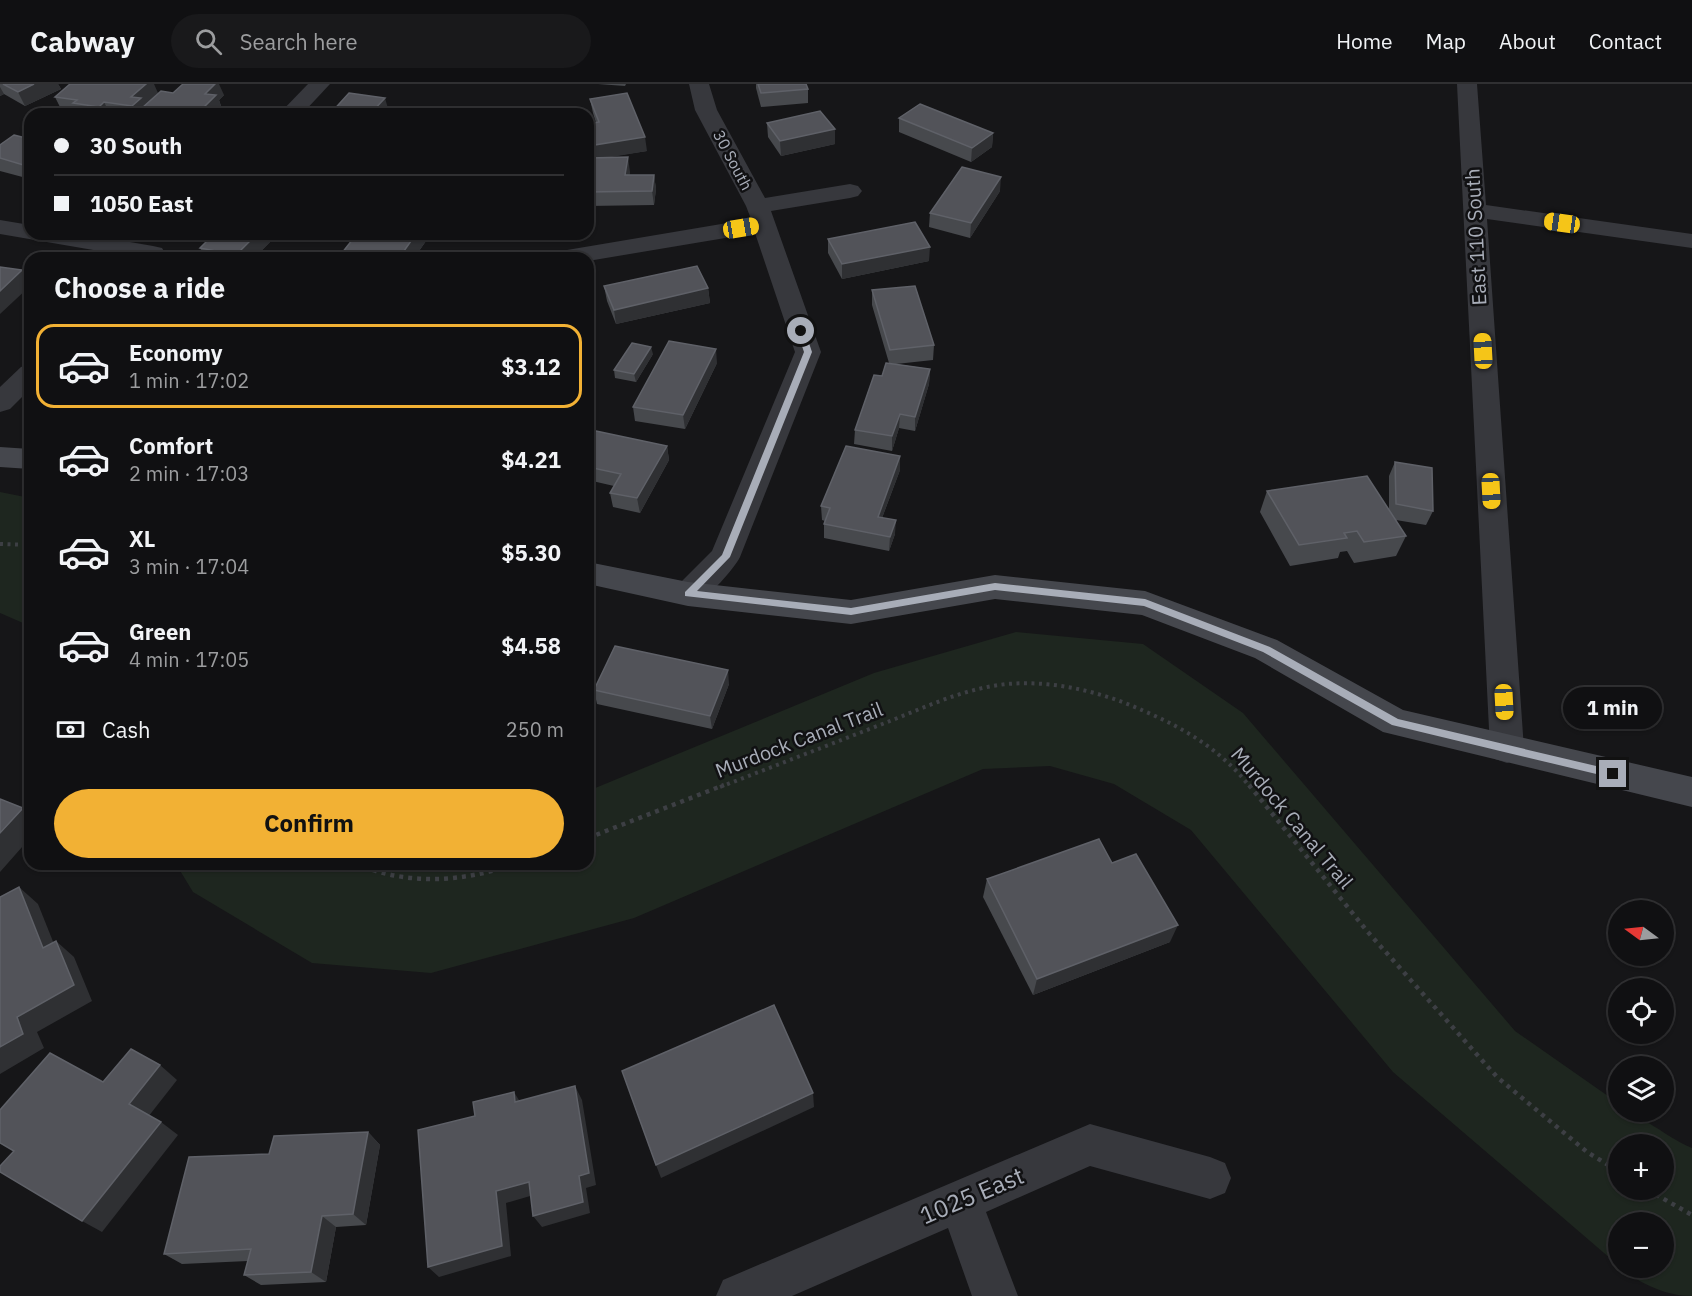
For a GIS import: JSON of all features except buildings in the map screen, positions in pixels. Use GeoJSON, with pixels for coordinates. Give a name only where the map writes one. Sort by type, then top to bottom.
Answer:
{"type":"FeatureCollection","features":[{"type":"Feature","properties":{"kind":"street"},"geometry":{"type":"LineString","coordinates":[[296,108],[320,84]]}},
{"type":"Feature","properties":{"kind":"street","name":"30 South"},"geometry":{"type":"LineString","coordinates":[[688,594],[725,557],[808,352],[761,215],[706,110],[699,84]]}},
{"type":"Feature","properties":{"kind":"street","name":"East 110 South"},"geometry":{"type":"LineString","coordinates":[[1467,84],[1507,749]]}},
{"type":"Feature","properties":{"kind":"street"},"geometry":{"type":"LineString","coordinates":[[589,252],[761,215],[850,191]]}},
{"type":"Feature","properties":{"kind":"street"},"geometry":{"type":"LineString","coordinates":[[1475,210],[1692,241]]}},
{"type":"Feature","properties":{"kind":"street"},"geometry":{"type":"LineString","coordinates":[[0,227],[24,231]]}},
{"type":"Feature","properties":{"kind":"street"},"geometry":{"type":"LineString","coordinates":[[72,240],[134,252]]}},
{"type":"Feature","properties":{"kind":"street"},"geometry":{"type":"LineString","coordinates":[[153,252],[165,240]]}},
{"type":"Feature","properties":{"kind":"street"},"geometry":{"type":"LineString","coordinates":[[0,403],[24,379]]}},
{"type":"Feature","properties":{"kind":"street"},"geometry":{"type":"LineString","coordinates":[[0,457],[24,459]]}},
{"type":"Feature","properties":{"kind":"street"},"geometry":{"type":"LineString","coordinates":[[594,574],[688,594],[851,612],[995,586],[1145,603],[1266,650],[1395,722],[1692,792]]}},
{"type":"Feature","properties":{"kind":"street","name":"1025 East"},"geometry":{"type":"LineString","coordinates":[[739,1296],[1090,1145],[1210,1178]]}},
{"type":"Feature","properties":{"kind":"street"},"geometry":{"type":"LineString","coordinates":[[960,1201],[995,1296]]}},
{"type":"Feature","properties":{"kind":"path"},"geometry":{"type":"LineString","coordinates":[[0,544],[24,545]]}},
{"type":"Feature","properties":{"kind":"path","name":"Murdock Canal Trail"},"geometry":{"type":"LineString","coordinates":[[594,836],[962,693],[1006,684],[1037,683],[1070,687],[1122,701],[1175,724],[1214,749],[1245,780],[1367,932],[1497,1077],[1587,1152],[1608,1165]]}},
{"type":"Feature","properties":{"kind":"path"},"geometry":{"type":"LineString","coordinates":[[373,870],[396,878],[451,881],[493,870]]}},
{"type":"Feature","properties":{"kind":"path"},"geometry":{"type":"LineString","coordinates":[[1666,1200],[1692,1215]]}},
{"type":"Feature","properties":{"kind":"shaded area"},"geometry":{"type":"Polygon","coordinates":[[[0,492],[24,497],[24,623],[0,613],[0,492]]]}},
{"type":"Feature","properties":{"kind":"shaded area"},"geometry":{"type":"Polygon","coordinates":[[[1016,632],[1143,644],[1243,713],[1515,1031],[1608,1096],[1608,1122],[1647,1122],[1666,1134],[1608,1134],[1608,1200],[1674,1200],[1674,1139],[1692,1148],[1692,1296],[1673,1294],[1654,1288],[1636,1278],[1674,1278],[1674,1212],[1608,1212],[1608,1256],[1393,1072],[1191,830],[1114,784],[1050,766],[983,769],[634,918],[431,973],[312,963],[193,892],[180,870],[594,870],[594,789],[874,673],[1016,632]]]}},
{"type":"Feature","properties":{"kind":"route"},"geometry":{"type":"LineString","coordinates":[[801,331],[808,352],[725,557],[688,594],[851,612],[995,586],[1145,603],[1266,650],[1395,722],[1613,774]]}}]}
